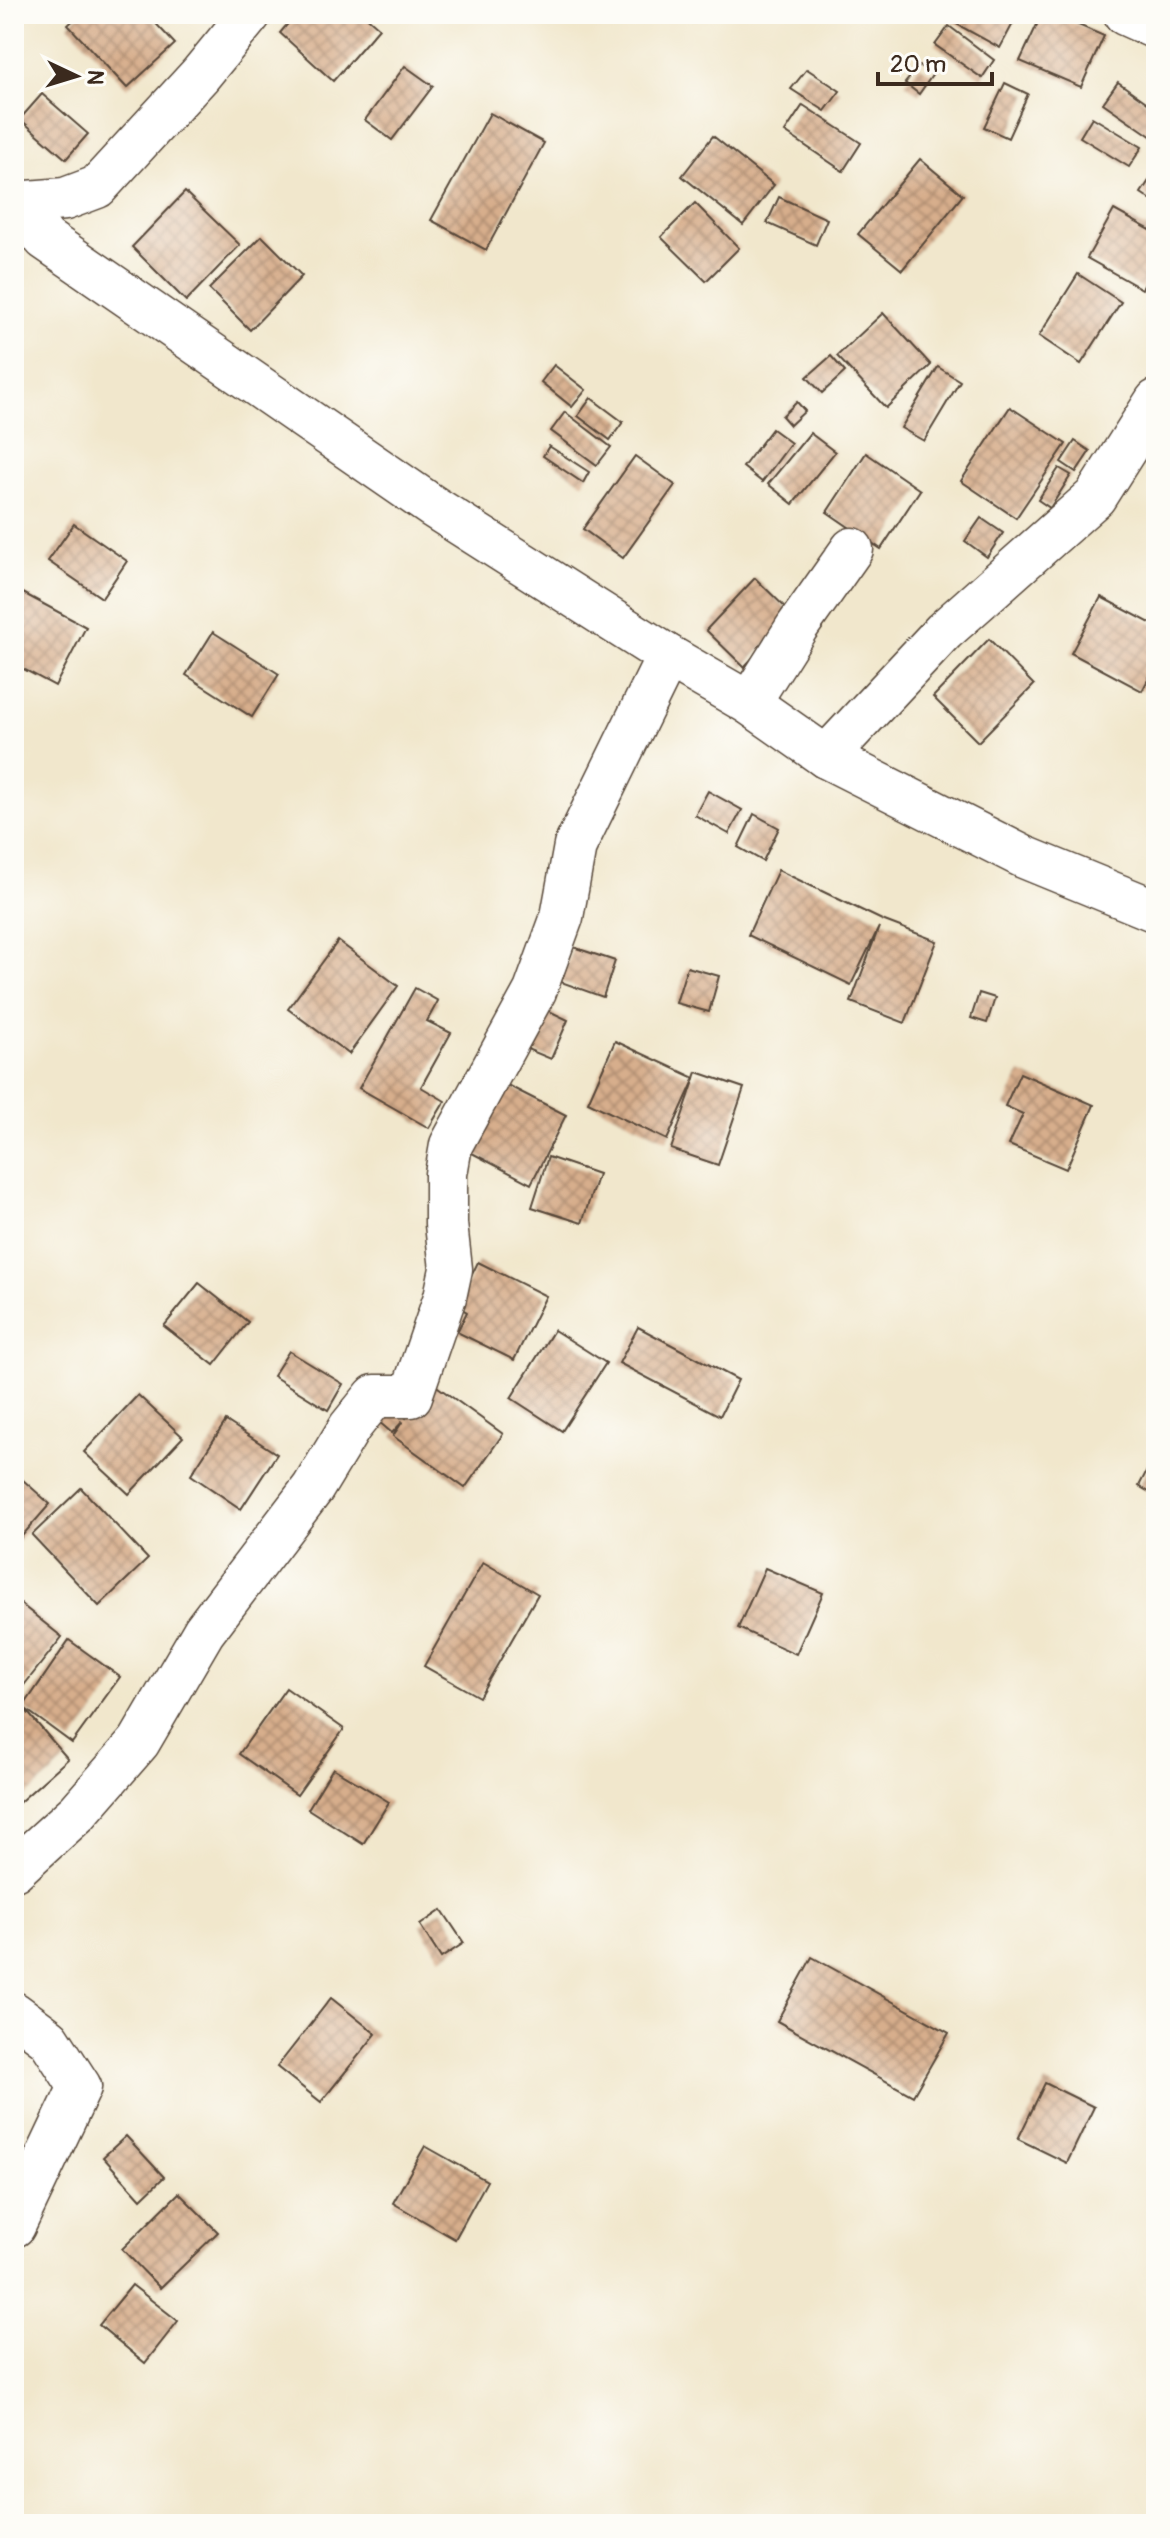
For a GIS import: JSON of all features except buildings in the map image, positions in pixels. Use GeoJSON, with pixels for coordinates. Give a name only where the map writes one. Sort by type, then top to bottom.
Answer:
{"type":"FeatureCollection","features":[{"type":"Feature","properties":{"kind":"street"},"geometry":{"type":"LineString","coordinates":[[16,202],[65,199],[97,187],[200,75],[250,14]]}},
{"type":"Feature","properties":{"kind":"street"},"geometry":{"type":"LineString","coordinates":[[1125,14],[1156,28]]}},
{"type":"Feature","properties":{"kind":"street"},"geometry":{"type":"LineString","coordinates":[[16,202],[45,239],[432,506],[668,656],[749,703],[826,757],[1024,857],[1156,911]]}},
{"type":"Feature","properties":{"kind":"street"},"geometry":{"type":"LineString","coordinates":[[826,757],[944,631],[1095,497],[1156,401]]}},
{"type":"Feature","properties":{"kind":"street"},"geometry":{"type":"LineString","coordinates":[[749,703],[852,549]]}},
{"type":"Feature","properties":{"kind":"street"},"geometry":{"type":"LineString","coordinates":[[14,1870],[78,1812],[139,1742],[204,1631],[313,1488],[350,1427],[375,1396],[411,1396],[445,1297],[451,1269],[446,1224],[446,1174],[451,1145],[535,991],[562,917],[575,846],[668,656]]}},
{"type":"Feature","properties":{"kind":"street"},"geometry":{"type":"LineString","coordinates":[[14,2013],[49,2039],[80,2087],[14,2226]]}}]}
